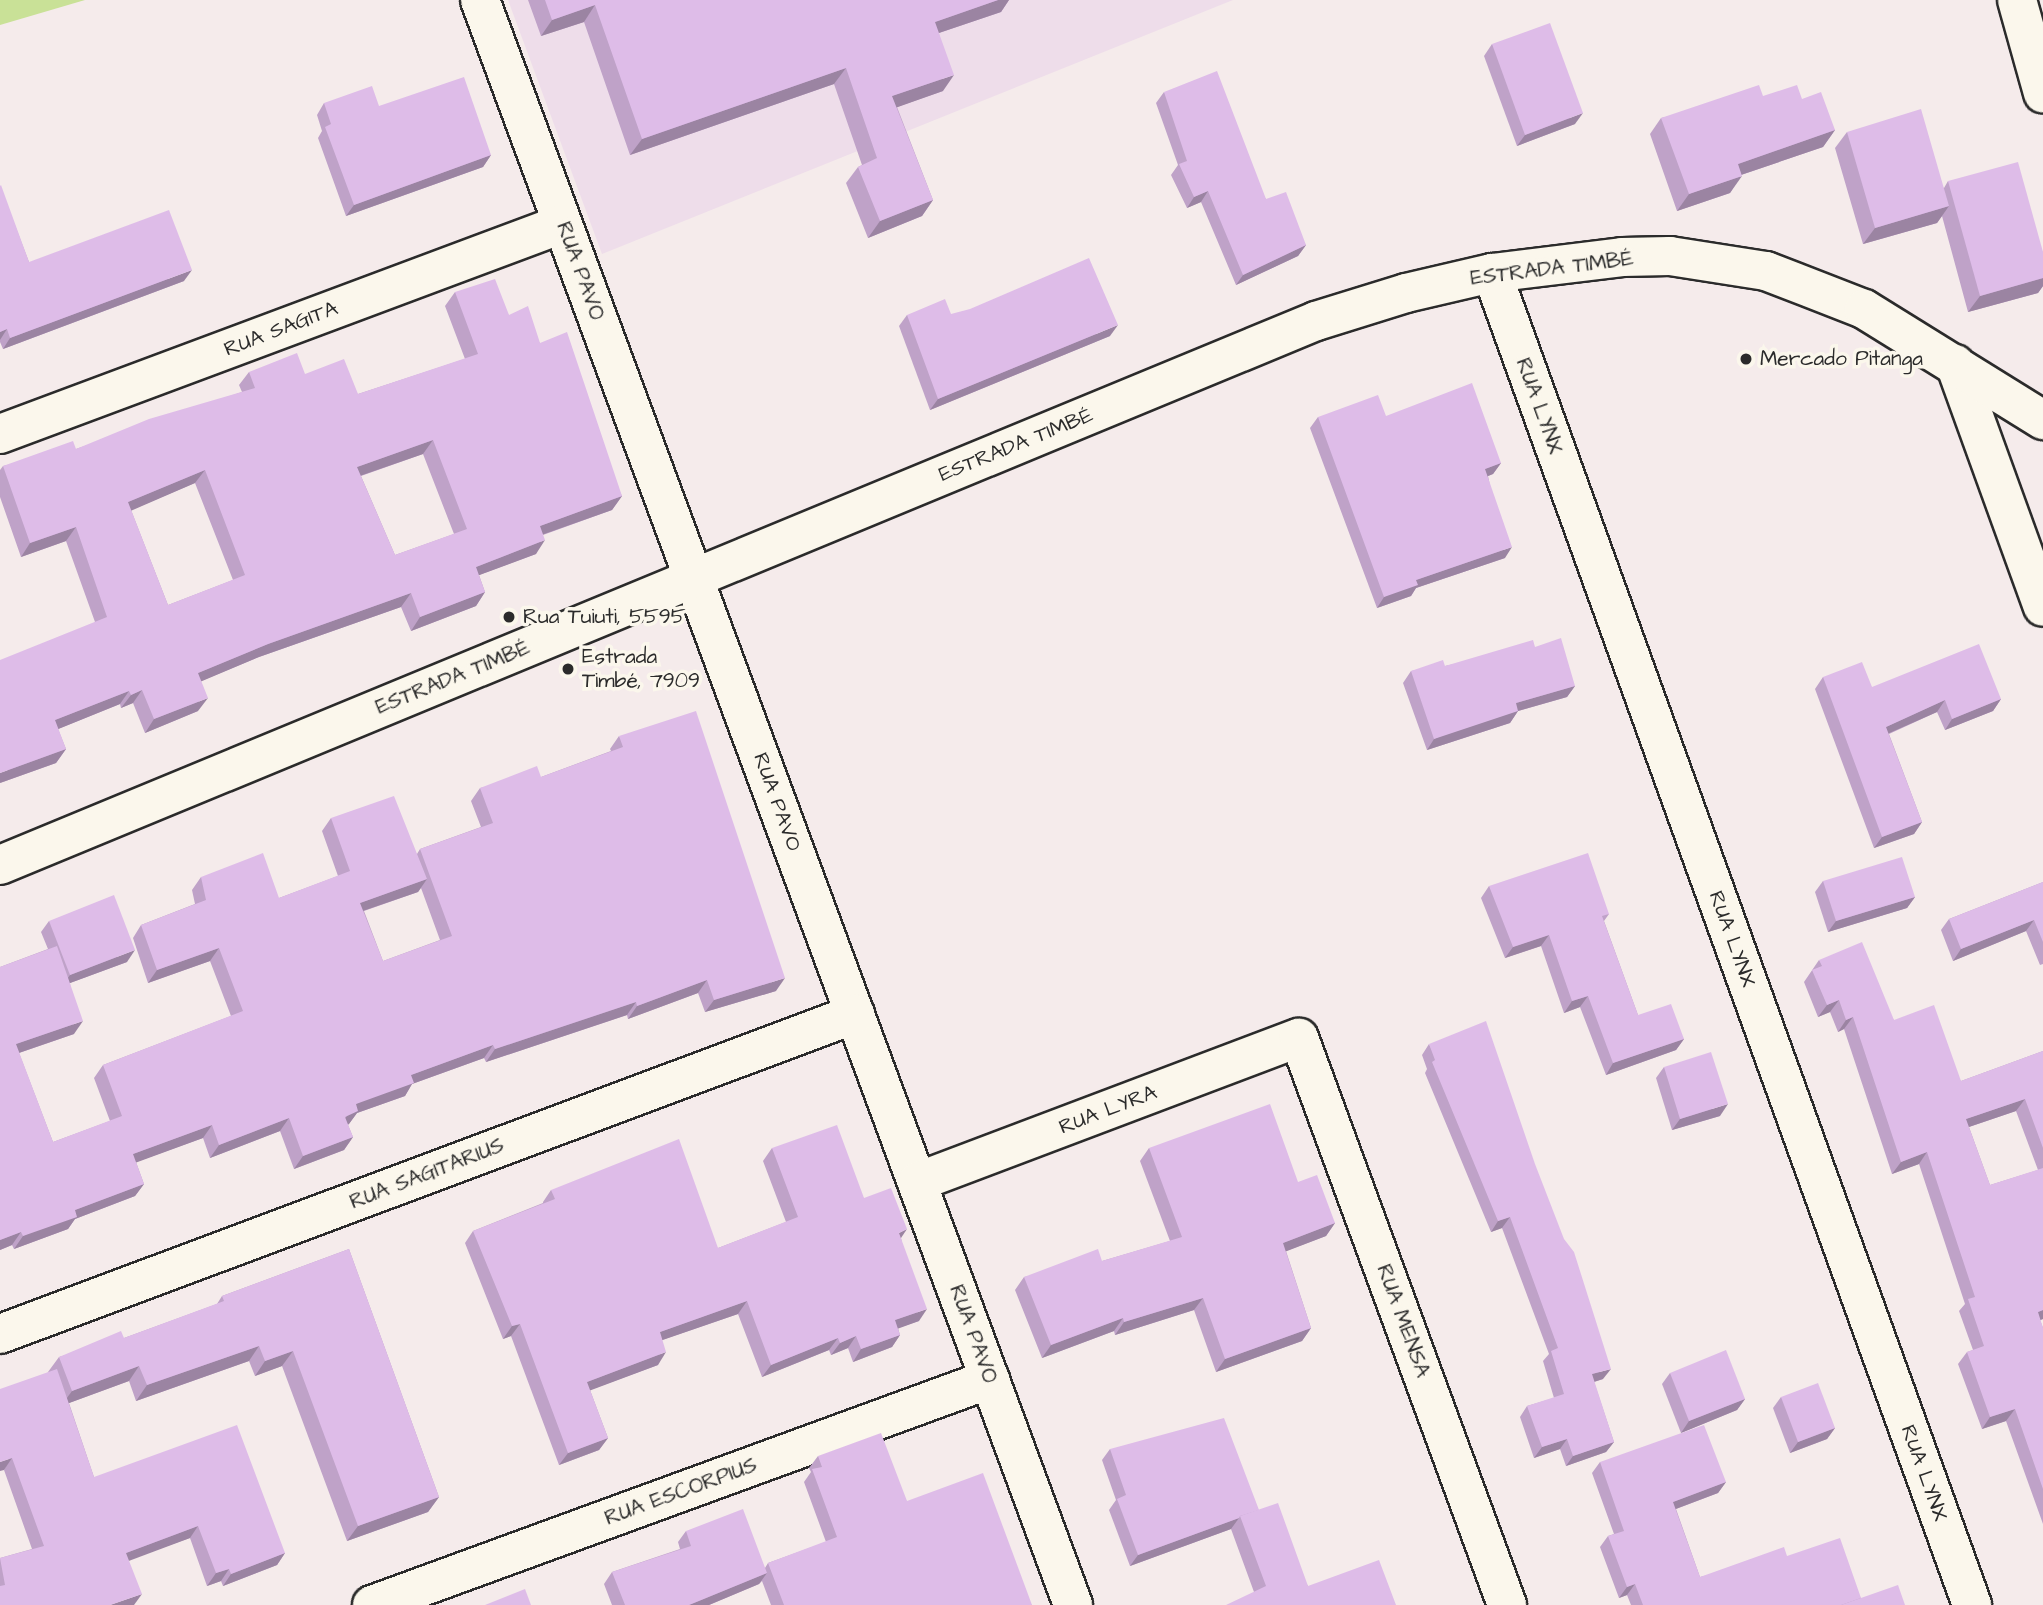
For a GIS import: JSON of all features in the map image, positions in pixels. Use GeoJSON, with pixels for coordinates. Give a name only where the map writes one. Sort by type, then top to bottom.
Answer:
{"type":"FeatureCollection","features":[{"type":"Feature","properties":{"kind":"street","name":"RUA PAVO"},"geometry":{"type":"LineString","coordinates":[[480,0],[1073,1605]]}},
{"type":"Feature","properties":{"kind":"street"},"geometry":{"type":"LineString","coordinates":[[2017,0],[2043,93]]}},
{"type":"Feature","properties":{"kind":"street","name":"RUA SAGITA"},"geometry":{"type":"LineString","coordinates":[[0,434],[562,224]]}},
{"type":"Feature","properties":{"kind":"street","name":"ESTRADA TIMBÉ"},"geometry":{"type":"LineString","coordinates":[[0,865],[1316,321],[1406,293],[1492,273],[1622,257],[1670,257],[1766,271],[1864,309],[2043,420]]}},
{"type":"Feature","properties":{"kind":"street","name":"RUA LYNX"},"geometry":{"type":"LineString","coordinates":[[1492,273],[1972,1605]]}},
{"type":"Feature","properties":{"kind":"street"},"geometry":{"type":"LineString","coordinates":[[1955,364],[2043,607]]}},
{"type":"Feature","properties":{"kind":"street","name":"RUA SAGITARIUS"},"geometry":{"type":"LineString","coordinates":[[0,1334],[855,1014]]}},
{"type":"Feature","properties":{"kind":"street","name":"RUA LYRA"},"geometry":{"type":"LineString","coordinates":[[917,1182],[1299,1038]]}},
{"type":"Feature","properties":{"kind":"street","name":"RUA MENSA"},"geometry":{"type":"LineString","coordinates":[[1299,1038],[1507,1605]]}},
{"type":"Feature","properties":{"kind":"street","name":"RUA ESCORPIUS"},"geometry":{"type":"LineString","coordinates":[[372,1605],[990,1379]]}},
{"type":"Feature","properties":{"kind":"shaded area"},"geometry":{"type":"Polygon","coordinates":[[[508,0],[1233,0],[602,254],[508,0]]]}},
{"type":"Feature","properties":{"kind":"green space"},"geometry":{"type":"Polygon","coordinates":[[[0,0],[85,0],[0,25],[0,0]]]}},
{"type":"Feature","properties":{"kind":"building"},"geometry":{"type":"Polygon","coordinates":[[[545,0],[998,0],[935,22],[954,75],[892,96],[933,200],[880,221],[858,167],[877,158],[846,68],[642,139],[595,5],[552,20],[545,0]]]}},
{"type":"Feature","properties":{"kind":"building"},"geometry":{"type":"Polygon","coordinates":[[[1550,23],[1583,113],[1525,135],[1492,44],[1550,23]]]}},
{"type":"Feature","properties":{"kind":"building"},"geometry":{"type":"Polygon","coordinates":[[[1217,71],[1266,199],[1286,192],[1306,245],[1243,275],[1208,191],[1194,197],[1179,164],[1187,161],[1164,92],[1217,71]]]}},
{"type":"Feature","properties":{"kind":"building"},"geometry":{"type":"Polygon","coordinates":[[[464,77],[491,155],[354,205],[325,127],[331,124],[324,103],[372,86],[379,106],[464,77]]]}},
{"type":"Feature","properties":{"kind":"building"},"geometry":{"type":"Polygon","coordinates":[[[1759,85],[1763,96],[1797,85],[1802,99],[1821,92],[1835,130],[1738,164],[1742,176],[1689,194],[1661,118],[1759,85]]]}},
{"type":"Feature","properties":{"kind":"building"},"geometry":{"type":"Polygon","coordinates":[[[1921,109],[1949,206],[1875,228],[1847,132],[1921,109]]]}},
{"type":"Feature","properties":{"kind":"building"},"geometry":{"type":"Polygon","coordinates":[[[2018,162],[2043,252],[2043,278],[1980,296],[1948,181],[2018,162]]]}},
{"type":"Feature","properties":{"kind":"building"},"geometry":{"type":"Polygon","coordinates":[[[1,185],[29,262],[169,210],[192,270],[10,338],[7,329],[0,332],[1,185]]]}},
{"type":"Feature","properties":{"kind":"building"},"geometry":{"type":"Polygon","coordinates":[[[1089,258],[1118,325],[938,399],[907,315],[945,299],[951,314],[970,309],[1089,258]]]}},
{"type":"Feature","properties":{"kind":"building"},"geometry":{"type":"Polygon","coordinates":[[[495,279],[509,315],[528,306],[540,343],[567,332],[622,496],[540,526],[545,540],[476,567],[485,592],[420,617],[411,593],[268,644],[198,673],[208,698],[154,719],[142,690],[131,695],[129,691],[55,720],[66,749],[0,773],[0,660],[107,617],[76,527],[30,543],[3,466],[73,441],[76,449],[149,419],[255,388],[249,372],[297,353],[305,374],[344,359],[358,394],[478,354],[455,292],[495,279]],[[433,440],[357,467],[395,555],[467,529],[433,440]],[[205,470],[128,502],[168,605],[245,575],[205,470]]]}},
{"type":"Feature","properties":{"kind":"building"},"geometry":{"type":"Polygon","coordinates":[[[1472,383],[1501,463],[1485,469],[1512,547],[1416,580],[1418,585],[1384,597],[1318,417],[1378,395],[1386,416],[1472,383]]]}},
{"type":"Feature","properties":{"kind":"building"},"geometry":{"type":"Polygon","coordinates":[[[1561,638],[1575,686],[1516,703],[1518,711],[1434,739],[1411,671],[1443,660],[1445,666],[1533,640],[1535,647],[1561,638]]]}},
{"type":"Feature","properties":{"kind":"building"},"geometry":{"type":"Polygon","coordinates":[[[1979,644],[2001,699],[1952,719],[1945,700],[1886,727],[1922,822],[1882,837],[1823,677],[1862,662],[1872,687],[1979,644]]]}},
{"type":"Feature","properties":{"kind":"building"},"geometry":{"type":"Polygon","coordinates":[[[696,711],[785,978],[714,1000],[707,980],[637,1006],[636,1002],[495,1049],[493,1045],[411,1075],[414,1083],[356,1104],[358,1111],[345,1117],[353,1137],[303,1156],[289,1118],[219,1145],[212,1125],[133,1154],[144,1184],[75,1210],[77,1217],[23,1236],[21,1232],[0,1240],[0,967],[57,946],[83,1021],[16,1044],[53,1142],[122,1116],[103,1065],[243,1011],[219,948],[157,970],[141,925],[206,900],[201,877],[263,853],[279,898],[350,871],[331,818],[394,796],[427,879],[360,903],[383,961],[452,936],[420,849],[493,823],[480,788],[537,766],[541,777],[623,747],[619,736],[696,711]]]}},
{"type":"Feature","properties":{"kind":"building"},"geometry":{"type":"Polygon","coordinates":[[[1588,853],[1609,914],[1602,916],[1638,1015],[1671,1004],[1684,1039],[1613,1063],[1588,996],[1572,1001],[1549,935],[1513,947],[1489,886],[1588,853]]]}},
{"type":"Feature","properties":{"kind":"building"},"geometry":{"type":"Polygon","coordinates":[[[1902,857],[1915,897],[1836,921],[1823,881],[1902,857]]]}},
{"type":"Feature","properties":{"kind":"building"},"geometry":{"type":"Polygon","coordinates":[[[2043,882],[2043,942],[2034,920],[1961,949],[1949,919],[2043,882]]]}},
{"type":"Feature","properties":{"kind":"building"},"geometry":{"type":"Polygon","coordinates":[[[114,895],[135,950],[70,975],[49,921],[114,895]]]}},
{"type":"Feature","properties":{"kind":"building"},"geometry":{"type":"Polygon","coordinates":[[[1862,942],[1894,1020],[1934,1005],[1961,1081],[2043,1051],[2043,1148],[2025,1099],[1966,1119],[1990,1185],[2043,1168],[2043,1310],[2038,1312],[2043,1328],[2043,1489],[2015,1409],[1990,1417],[1967,1352],[1984,1346],[1968,1299],[1975,1297],[1927,1152],[1901,1162],[1853,1017],[1846,1020],[1839,1000],[1827,1005],[1812,970],[1822,966],[1819,960],[1862,942]]]}},
{"type":"Feature","properties":{"kind":"building"},"geometry":{"type":"Polygon","coordinates":[[[1486,1021],[1535,1164],[1564,1239],[1574,1252],[1611,1369],[1592,1374],[1614,1442],[1573,1456],[1567,1439],[1542,1447],[1527,1406],[1564,1394],[1551,1351],[1558,1348],[1510,1217],[1498,1221],[1432,1062],[1435,1060],[1429,1044],[1486,1021]]]}},
{"type":"Feature","properties":{"kind":"building"},"geometry":{"type":"Polygon","coordinates":[[[1711,1052],[1728,1104],[1680,1119],[1664,1067],[1711,1052]]]}},
{"type":"Feature","properties":{"kind":"building"},"geometry":{"type":"Polygon","coordinates":[[[1270,1104],[1298,1182],[1317,1175],[1335,1223],[1283,1243],[1311,1328],[1225,1359],[1203,1298],[1124,1322],[1123,1318],[1051,1345],[1024,1277],[1098,1249],[1102,1261],[1182,1237],[1149,1148],[1270,1104]]]}},
{"type":"Feature","properties":{"kind":"building"},"geometry":{"type":"Polygon","coordinates":[[[837,1125],[864,1198],[891,1188],[907,1229],[899,1233],[927,1309],[895,1320],[900,1335],[861,1349],[856,1336],[840,1343],[838,1338],[771,1365],[747,1301],[660,1332],[666,1352],[587,1382],[608,1438],[568,1453],[520,1324],[512,1326],[473,1231],[555,1199],[551,1190],[679,1139],[718,1248],[798,1217],[772,1148],[837,1125]]]}},
{"type":"Feature","properties":{"kind":"building"},"geometry":{"type":"Polygon","coordinates":[[[349,1249],[439,1497],[358,1526],[293,1351],[265,1361],[259,1346],[147,1385],[139,1366],[72,1391],[59,1357],[121,1331],[124,1338],[224,1301],[222,1296],[349,1249]]]}},
{"type":"Feature","properties":{"kind":"building"},"geometry":{"type":"Polygon","coordinates":[[[1726,1350],[1745,1399],[1689,1421],[1670,1373],[1726,1350]]]}},
{"type":"Feature","properties":{"kind":"building"},"geometry":{"type":"Polygon","coordinates":[[[57,1369],[94,1477],[237,1425],[285,1553],[231,1574],[229,1569],[216,1573],[198,1526],[126,1553],[142,1594],[110,1605],[0,1605],[0,1586],[5,1585],[0,1558],[44,1546],[12,1458],[0,1462],[0,1389],[57,1369]]]}},
{"type":"Feature","properties":{"kind":"building"},"geometry":{"type":"Polygon","coordinates":[[[1818,1383],[1835,1428],[1798,1442],[1781,1397],[1818,1383]]]}},
{"type":"Feature","properties":{"kind":"building"},"geometry":{"type":"Polygon","coordinates":[[[1224,1418],[1259,1510],[1138,1555],[1117,1499],[1126,1495],[1110,1449],[1224,1418]]]}},
{"type":"Feature","properties":{"kind":"building"},"geometry":{"type":"Polygon","coordinates":[[[1704,1425],[1726,1482],[1673,1502],[1700,1577],[1784,1547],[1787,1556],[1840,1538],[1861,1598],[1841,1605],[1643,1605],[1635,1584],[1627,1587],[1608,1536],[1624,1531],[1600,1462],[1704,1425]]]}},
{"type":"Feature","properties":{"kind":"building"},"geometry":{"type":"Polygon","coordinates":[[[881,1433],[907,1501],[983,1473],[1032,1605],[784,1605],[768,1563],[837,1537],[812,1469],[822,1467],[818,1456],[881,1433]]]}},
{"type":"Feature","properties":{"kind":"building"},"geometry":{"type":"Polygon","coordinates":[[[1278,1503],[1308,1586],[1379,1560],[1396,1605],[1226,1605],[1266,1586],[1240,1516],[1278,1503]]]}},
{"type":"Feature","properties":{"kind":"building"},"geometry":{"type":"Polygon","coordinates":[[[743,1509],[767,1573],[689,1605],[625,1605],[612,1572],[691,1546],[686,1531],[743,1509]]]}},
{"type":"Feature","properties":{"kind":"building"},"geometry":{"type":"Polygon","coordinates":[[[1898,1585],[1905,1605],[1841,1605],[1898,1585]]]}},
{"type":"Feature","properties":{"kind":"building"},"geometry":{"type":"Polygon","coordinates":[[[525,1589],[531,1605],[485,1605],[525,1589]]]}},
{"type":"Feature","properties":{"kind":"place","name":"Mercado Pitanga"},"geometry":{"type":"Point","coordinates":[1746,359]}},
{"type":"Feature","properties":{"kind":"place","name":"Rua Tuiuti, 5595"},"geometry":{"type":"Point","coordinates":[509,617]}},
{"type":"Feature","properties":{"kind":"place","name":"Estrada Timbé, 7909"},"geometry":{"type":"Point","coordinates":[568,669]}}]}
